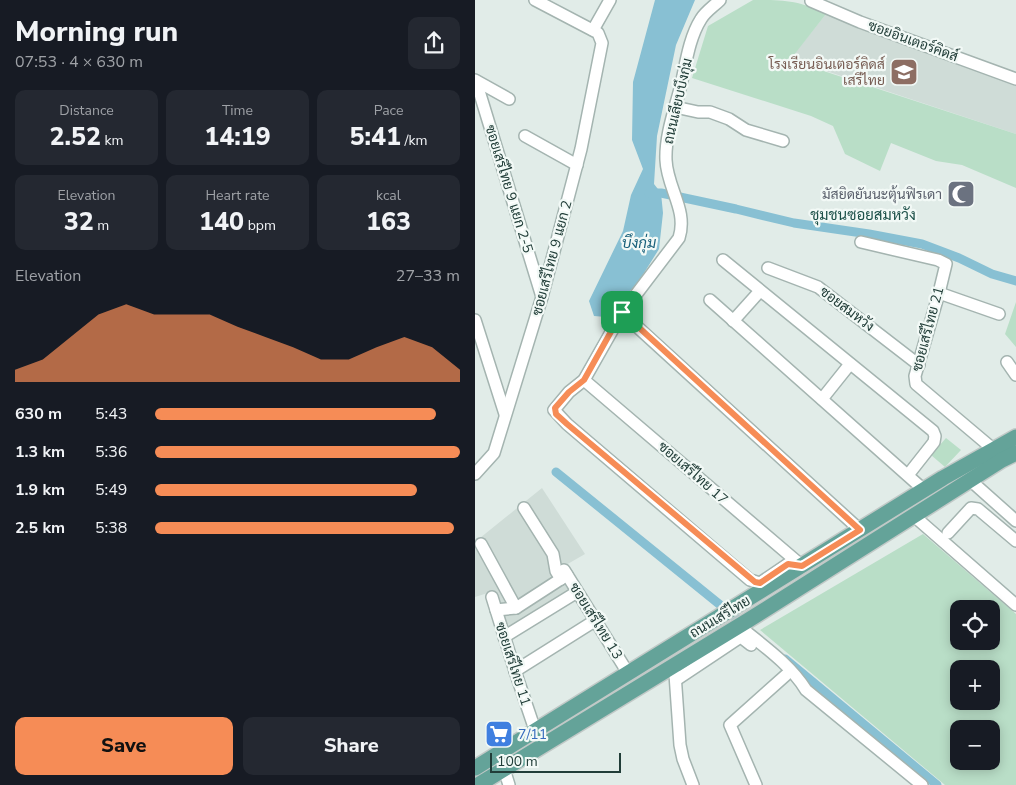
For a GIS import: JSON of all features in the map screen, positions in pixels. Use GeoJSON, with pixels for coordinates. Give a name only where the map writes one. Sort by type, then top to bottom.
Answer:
{"type":"FeatureCollection","features":[{"type":"Feature","properties":{"kind":"main road","name":"ถนนเสรีไทย"},"geometry":{"type":"LineString","coordinates":[[475,768],[924,490],[1016,437]]}},
{"type":"Feature","properties":{"kind":"main road","name":"ถนนเสรีไทย"},"geometry":{"type":"LineString","coordinates":[[478,785],[739,626],[1016,453]]}},
{"type":"Feature","properties":{"kind":"street"},"geometry":{"type":"LineString","coordinates":[[535,0],[595,32],[610,0]]}},
{"type":"Feature","properties":{"kind":"street","name":"ถนนเลียบบึงกุ่ม"},"geometry":{"type":"LineString","coordinates":[[720,0],[701,18],[693,35],[667,141],[666,160],[683,225],[679,238],[622,312],[584,380],[569,392],[555,408],[556,414],[567,424],[750,580],[760,583],[788,564],[802,566]]}},
{"type":"Feature","properties":{"kind":"street","name":"ซอยอินเตอร์คิดส์"},"geometry":{"type":"LineString","coordinates":[[811,1],[860,22],[1016,79]]}},
{"type":"Feature","properties":{"kind":"street","name":"ซอยเสรีไทย 9 แยก 2"},"geometry":{"type":"LineString","coordinates":[[475,474],[494,453],[542,297],[577,165],[602,43],[595,32]]}},
{"type":"Feature","properties":{"kind":"street"},"geometry":{"type":"LineString","coordinates":[[476,80],[509,99]]}},
{"type":"Feature","properties":{"kind":"street","name":"ซอยเสรีไทย 9 แยก 2-5"},"geometry":{"type":"LineString","coordinates":[[476,80],[542,297]]}},
{"type":"Feature","properties":{"kind":"street"},"geometry":{"type":"LineString","coordinates":[[675,107],[698,112],[710,112],[729,119],[747,130],[783,141]]}},
{"type":"Feature","properties":{"kind":"street"},"geometry":{"type":"LineString","coordinates":[[525,136],[577,165]]}},
{"type":"Feature","properties":{"kind":"street","name":"ซอยเสรีไทย 21"},"geometry":{"type":"LineString","coordinates":[[861,242],[945,264],[939,293],[915,376],[916,384],[993,449]]}},
{"type":"Feature","properties":{"kind":"street"},"geometry":{"type":"LineString","coordinates":[[723,260],[933,430],[934,442],[908,475]]}},
{"type":"Feature","properties":{"kind":"street","name":"ซอยสมหวัง"},"geometry":{"type":"LineString","coordinates":[[769,268],[817,287],[919,365]]}},
{"type":"Feature","properties":{"kind":"street"},"geometry":{"type":"LineString","coordinates":[[733,321],[760,291]]}},
{"type":"Feature","properties":{"kind":"street"},"geometry":{"type":"LineString","coordinates":[[939,293],[999,314]]}},
{"type":"Feature","properties":{"kind":"street"},"geometry":{"type":"LineString","coordinates":[[710,300],[924,490]]}},
{"type":"Feature","properties":{"kind":"street"},"geometry":{"type":"LineString","coordinates":[[622,312],[860,530]]}},
{"type":"Feature","properties":{"kind":"street"},"geometry":{"type":"LineString","coordinates":[[475,320],[505,414]]}},
{"type":"Feature","properties":{"kind":"street"},"geometry":{"type":"LineString","coordinates":[[1007,362],[1016,375]]}},
{"type":"Feature","properties":{"kind":"street"},"geometry":{"type":"LineString","coordinates":[[822,399],[851,364]]}},
{"type":"Feature","properties":{"kind":"street","name":"ซอยเสรีไทย 17"},"geometry":{"type":"LineString","coordinates":[[584,380],[802,566]]}},
{"type":"Feature","properties":{"kind":"street"},"geometry":{"type":"LineString","coordinates":[[970,480],[1016,521]]}},
{"type":"Feature","properties":{"kind":"street","name":"ซอยเสรีไทย 13"},"geometry":{"type":"LineString","coordinates":[[524,508],[553,554],[556,571],[564,574],[577,592],[628,673]]}},
{"type":"Feature","properties":{"kind":"street"},"geometry":{"type":"LineString","coordinates":[[949,533],[971,508],[974,508],[1016,542]]}},
{"type":"Feature","properties":{"kind":"street"},"geometry":{"type":"LineString","coordinates":[[914,516],[1016,605]]}},
{"type":"Feature","properties":{"kind":"street"},"geometry":{"type":"LineString","coordinates":[[481,544],[516,608]]}},
{"type":"Feature","properties":{"kind":"street"},"geometry":{"type":"LineString","coordinates":[[496,610],[516,608],[564,574]]}},
{"type":"Feature","properties":{"kind":"street"},"geometry":{"type":"LineString","coordinates":[[504,637],[577,592]]}},
{"type":"Feature","properties":{"kind":"street","name":"ซอยเสรีไทย 11"},"geometry":{"type":"LineString","coordinates":[[492,597],[535,730]]}},
{"type":"Feature","properties":{"kind":"street"},"geometry":{"type":"LineString","coordinates":[[515,671],[596,620]]}},
{"type":"Feature","properties":{"kind":"street"},"geometry":{"type":"LineString","coordinates":[[739,626],[806,690],[923,785]]}},
{"type":"Feature","properties":{"kind":"street"},"geometry":{"type":"LineString","coordinates":[[676,680],[741,638],[785,670]]}},
{"type":"Feature","properties":{"kind":"street"},"geometry":{"type":"LineString","coordinates":[[674,664],[680,745],[692,785]]}},
{"type":"Feature","properties":{"kind":"street"},"geometry":{"type":"LineString","coordinates":[[755,785],[730,725],[785,670]]}},
{"type":"Feature","properties":{"kind":"street"},"geometry":{"type":"LineString","coordinates":[[504,769],[509,785]]}},
{"type":"Feature","properties":{"kind":"shaded area","name":"โรงเรียนอินเตอร์คิดส์ เสรีไทย"},"geometry":{"type":"Polygon","coordinates":[[[826,14],[1016,84],[1016,134],[790,59],[826,14]]]}},
{"type":"Feature","properties":{"kind":"shaded area"},"geometry":{"type":"Polygon","coordinates":[[[542,488],[585,554],[559,569],[571,592],[507,631],[494,591],[475,597],[475,542],[542,488]]]}},
{"type":"Feature","properties":{"kind":"green space"},"geometry":{"type":"Polygon","coordinates":[[[753,0],[791,2],[826,14],[790,60],[1016,134],[1016,188],[962,165],[936,161],[891,143],[880,171],[845,154],[833,126],[811,116],[692,78],[708,26],[753,0]]]}},
{"type":"Feature","properties":{"kind":"green space"},"geometry":{"type":"Polygon","coordinates":[[[1016,302],[1016,347],[1005,334],[1016,302]]]}},
{"type":"Feature","properties":{"kind":"green space"},"geometry":{"type":"Polygon","coordinates":[[[946,438],[961,450],[945,467],[931,455],[946,438]]]}},
{"type":"Feature","properties":{"kind":"green space"},"geometry":{"type":"Polygon","coordinates":[[[923,534],[1000,600],[950,600],[950,650],[1000,650],[1000,600],[1016,614],[1016,785],[945,785],[760,630],[923,534]]]}},
{"type":"Feature","properties":{"kind":"water","name":"บึงกุ่ม"},"geometry":{"type":"Polygon","coordinates":[[[655,0],[695,0],[676,45],[657,136],[654,184],[661,193],[663,213],[659,249],[639,281],[606,317],[594,316],[589,301],[623,231],[631,195],[643,169],[632,140],[633,82],[655,0]]]}},
{"type":"Feature","properties":{"kind":"waterway"},"geometry":{"type":"LineString","coordinates":[[649,193],[661,193],[794,223],[922,244],[959,258],[992,274],[1016,281]]}},
{"type":"Feature","properties":{"kind":"waterway"},"geometry":{"type":"LineString","coordinates":[[556,472],[745,625]]}},
{"type":"Feature","properties":{"kind":"waterway"},"geometry":{"type":"LineString","coordinates":[[785,659],[937,785]]}},
{"type":"Feature","properties":{"kind":"place","name":"โรงเรียนอินเตอร์คิดส์ เสรีไทย"},"geometry":{"type":"Point","coordinates":[904,72]}},
{"type":"Feature","properties":{"kind":"place","name":"มัสยิดยันนะตุ้นฟิรเดา"},"geometry":{"type":"Point","coordinates":[961,194]}},
{"type":"Feature","properties":{"kind":"place","name":"7/11"},"geometry":{"type":"Point","coordinates":[499,734]}},
{"type":"Feature","properties":{"kind":"district","name":"ชุมชนซอยสมหวัง"},"geometry":{"type":"Point","coordinates":[863,215]}},
{"type":"Feature","properties":{"kind":"route"},"geometry":{"type":"LineString","coordinates":[[622,312],[860,530],[802,566],[788,564],[760,583],[755,582],[750,580],[556,414],[555,408],[569,392],[584,380],[622,312]]}}]}
